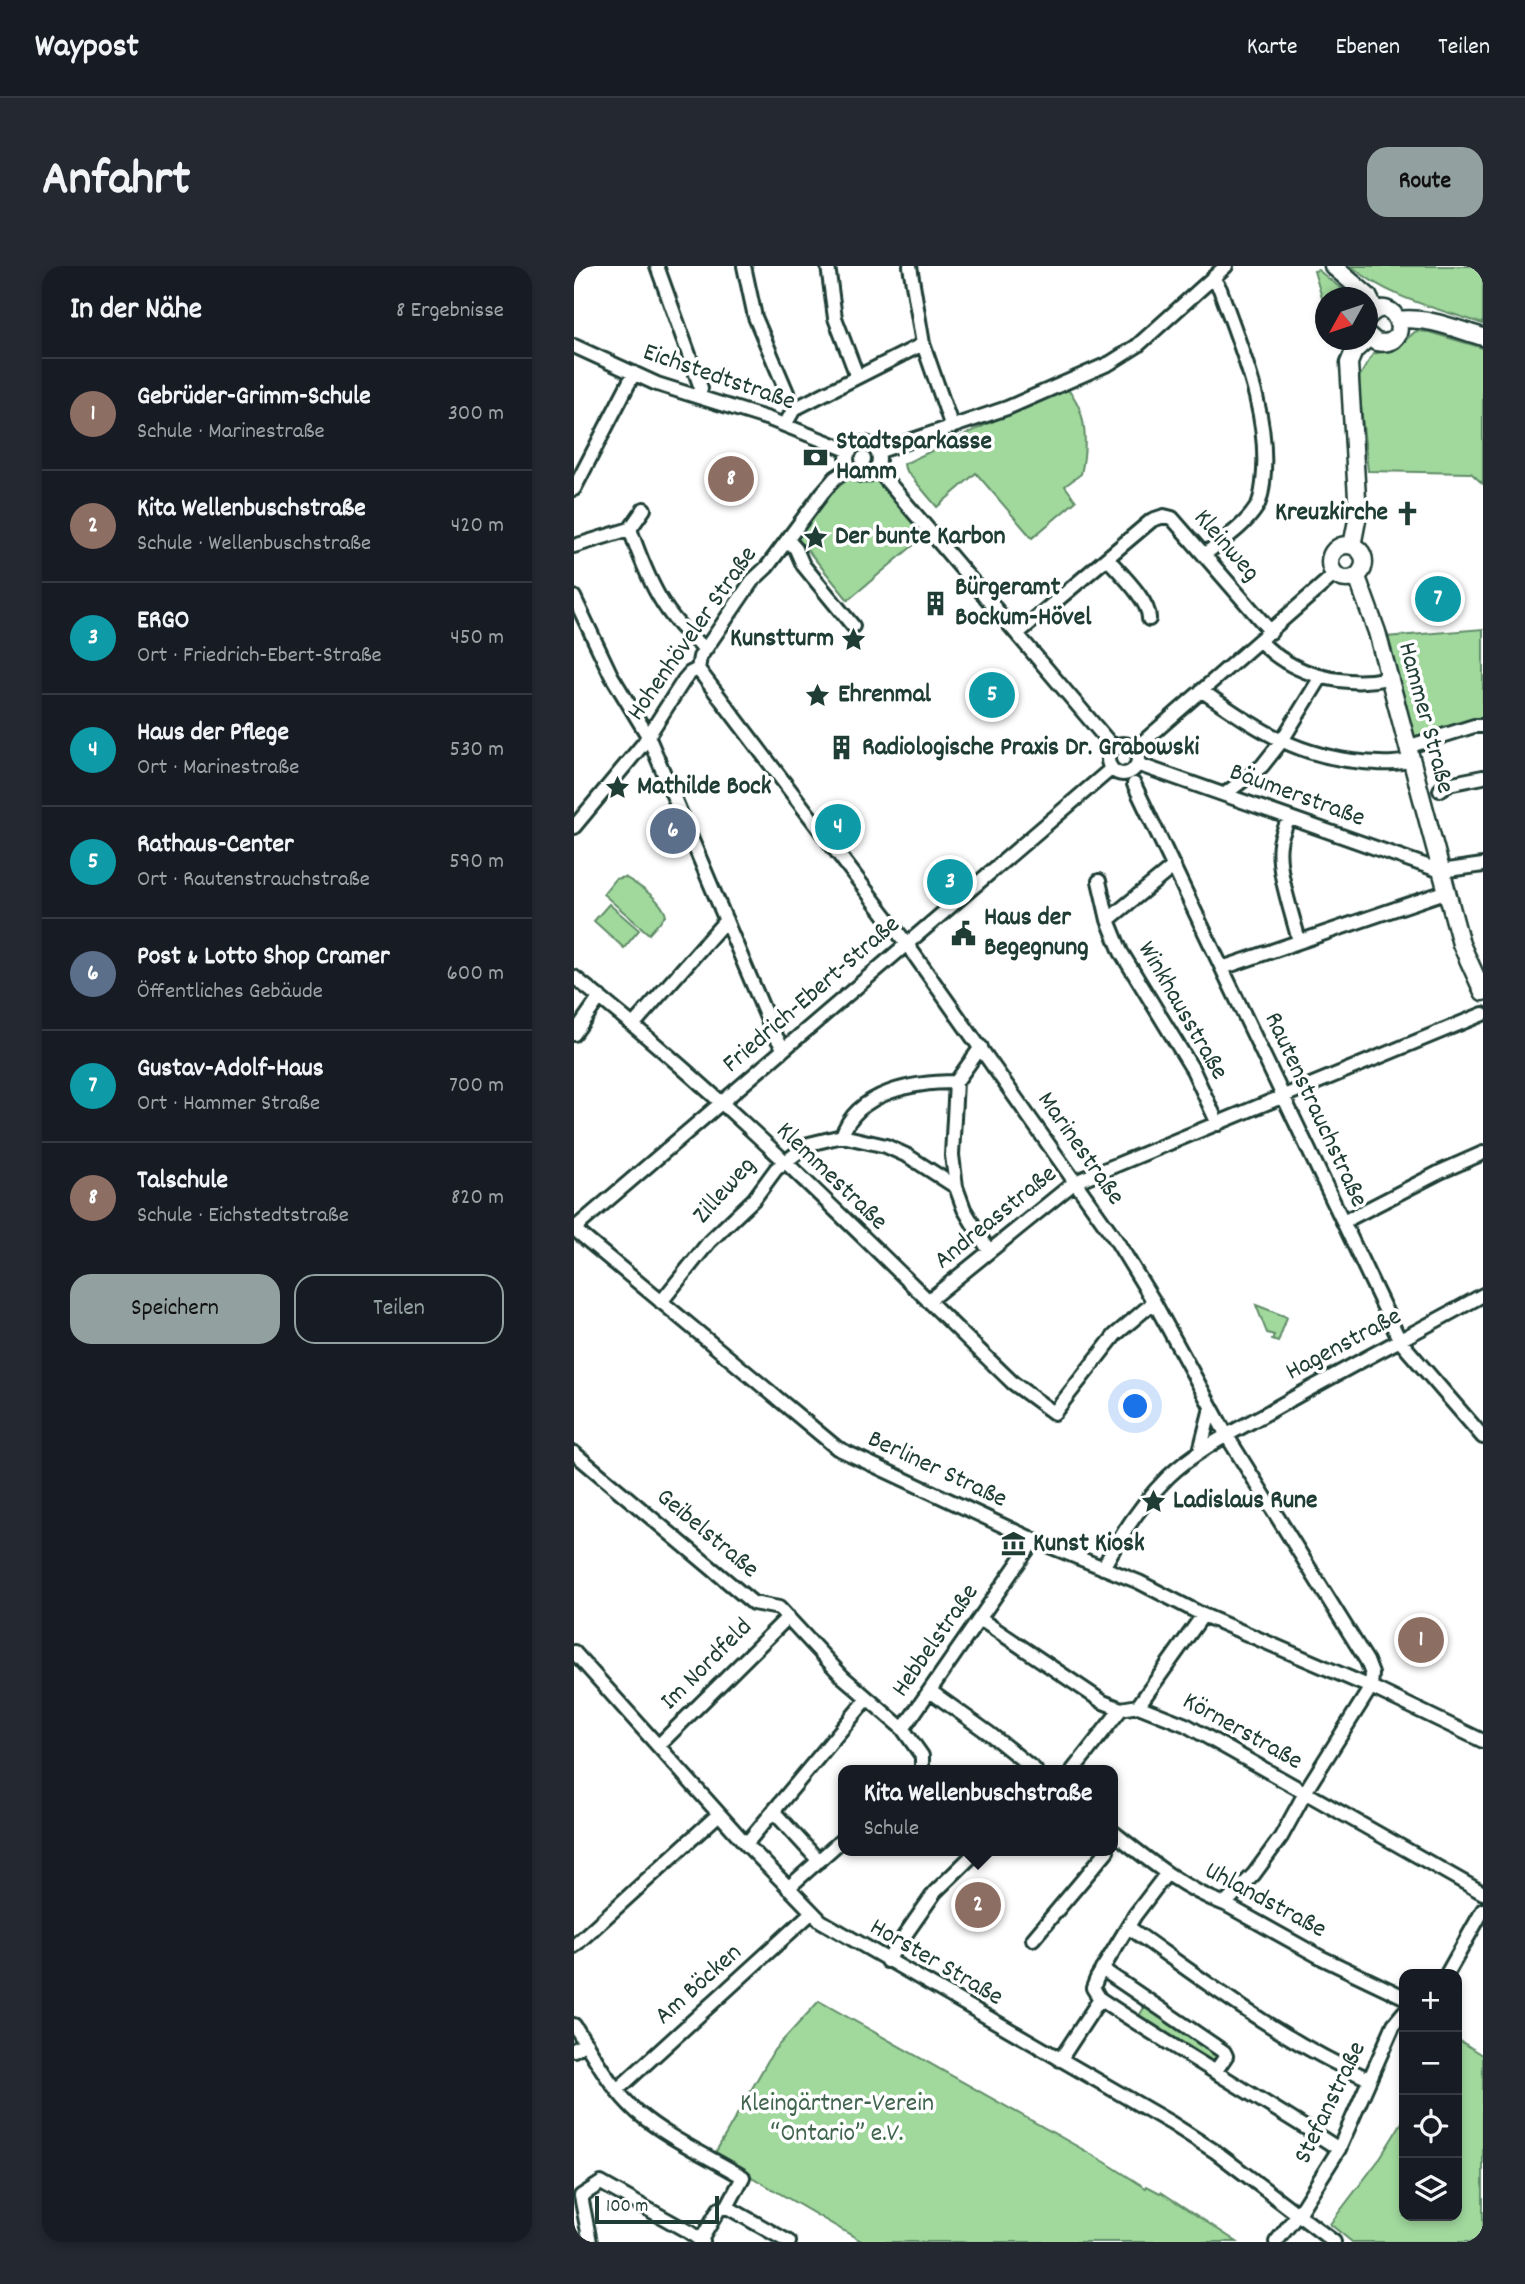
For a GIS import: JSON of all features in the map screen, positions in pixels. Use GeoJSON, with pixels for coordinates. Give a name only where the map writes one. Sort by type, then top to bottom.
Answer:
{"type":"FeatureCollection","features":[{"type":"Feature","properties":{"kind":"main road"},"geometry":{"type":"LineString","coordinates":[[1333,266],[1358,287]]}},
{"type":"Feature","properties":{"kind":"main road"},"geometry":{"type":"LineString","coordinates":[[1378,313],[1389,311],[1398,320],[1398,333],[1388,342],[1378,342]]}},
{"type":"Feature","properties":{"kind":"main road"},"geometry":{"type":"LineString","coordinates":[[1398,320],[1424,321],[1483,337]]}},
{"type":"Feature","properties":{"kind":"main road"},"geometry":{"type":"LineString","coordinates":[[1352,546],[1358,515],[1349,363],[1355,350]]}},
{"type":"Feature","properties":{"kind":"main road"},"geometry":{"type":"LineString","coordinates":[[1342,546],[1352,546],[1364,557],[1365,566],[1357,577],[1346,580],[1335,574],[1330,565],[1334,551],[1342,546]]}},
{"type":"Feature","properties":{"kind":"main road","name":"Hammer Straße"},"geometry":{"type":"LineString","coordinates":[[1357,577],[1374,622],[1406,757],[1461,944],[1483,992]]}},
{"type":"Feature","properties":{"kind":"street"},"geometry":{"type":"LineString","coordinates":[[657,266],[701,388],[698,397]]}},
{"type":"Feature","properties":{"kind":"street"},"geometry":{"type":"LineString","coordinates":[[744,266],[755,317],[794,409]]}},
{"type":"Feature","properties":{"kind":"street"},"geometry":{"type":"LineString","coordinates":[[828,266],[835,318],[857,376]]}},
{"type":"Feature","properties":{"kind":"street"},"geometry":{"type":"LineString","coordinates":[[910,266],[923,344],[952,427]]}},
{"type":"Feature","properties":{"kind":"street"},"geometry":{"type":"LineString","coordinates":[[877,452],[1007,408],[1120,358],[1146,339],[1226,266]]}},
{"type":"Feature","properties":{"kind":"street"},"geometry":{"type":"LineString","coordinates":[[1204,555],[1258,506],[1266,462],[1262,420],[1220,289],[1213,278]]}},
{"type":"Feature","properties":{"kind":"street"},"geometry":{"type":"LineString","coordinates":[[785,425],[794,409],[923,344]]}},
{"type":"Feature","properties":{"kind":"street","name":"Eichstedtstraße"},"geometry":{"type":"LineString","coordinates":[[574,346],[634,373],[850,450]]}},
{"type":"Feature","properties":{"kind":"street"},"geometry":{"type":"LineString","coordinates":[[574,489],[634,373]]}},
{"type":"Feature","properties":{"kind":"street"},"geometry":{"type":"LineString","coordinates":[[862,443],[871,445],[877,452],[879,460],[876,468],[863,475],[850,468],[850,450],[862,443]]}},
{"type":"Feature","properties":{"kind":"street","name":"Hohenhöveler Straße"},"geometry":{"type":"LineString","coordinates":[[574,827],[648,736],[684,680],[698,669],[700,657],[752,581],[767,567],[822,492],[835,478],[850,468]]}},
{"type":"Feature","properties":{"kind":"street"},"geometry":{"type":"LineString","coordinates":[[876,468],[1113,747]]}},
{"type":"Feature","properties":{"kind":"street"},"geometry":{"type":"LineString","coordinates":[[574,546],[630,529],[643,509]]}},
{"type":"Feature","properties":{"kind":"street","name":"Kleinweg"},"geometry":{"type":"LineString","coordinates":[[1017,634],[1152,520],[1164,516],[1171,518],[1271,632]]}},
{"type":"Feature","properties":{"kind":"street"},"geometry":{"type":"LineString","coordinates":[[630,529],[644,569],[660,599],[682,629],[706,649]]}},
{"type":"Feature","properties":{"kind":"street"},"geometry":{"type":"LineString","coordinates":[[788,540],[796,549],[803,565],[853,626]]}},
{"type":"Feature","properties":{"kind":"street"},"geometry":{"type":"LineString","coordinates":[[1107,558],[1146,604],[1149,619]]}},
{"type":"Feature","properties":{"kind":"street"},"geometry":{"type":"LineString","coordinates":[[1135,749],[1335,574]]}},
{"type":"Feature","properties":{"kind":"street"},"geometry":{"type":"LineString","coordinates":[[574,597],[611,675],[648,736],[772,1032],[784,1049]]}},
{"type":"Feature","properties":{"kind":"street"},"geometry":{"type":"LineString","coordinates":[[1259,641],[1287,662],[1321,677],[1364,682],[1389,678]]}},
{"type":"Feature","properties":{"kind":"street","name":"Marinestraße"},"geometry":{"type":"LineString","coordinates":[[698,669],[906,943],[1116,1240],[1154,1302],[1227,1436],[1367,1661],[1372,1674],[1371,1687]]}},
{"type":"Feature","properties":{"kind":"street"},"geometry":{"type":"LineString","coordinates":[[1225,794],[1262,766],[1281,742],[1321,677]]}},
{"type":"Feature","properties":{"kind":"street"},"geometry":{"type":"LineString","coordinates":[[1202,691],[1281,742],[1340,760],[1406,757],[1474,726],[1483,726]]}},
{"type":"Feature","properties":{"kind":"street"},"geometry":{"type":"LineString","coordinates":[[1122,744],[1135,749],[1137,764],[1132,771],[1124,774],[1111,769],[1108,757],[1113,747],[1122,744]]}},
{"type":"Feature","properties":{"kind":"street","name":"Bäumerstraße"},"geometry":{"type":"LineString","coordinates":[[1137,764],[1441,871]]}},
{"type":"Feature","properties":{"kind":"street","name":"Friedrich-Ebert-Straße"},"geometry":{"type":"LineString","coordinates":[[574,1229],[1111,769]]}},
{"type":"Feature","properties":{"kind":"street"},"geometry":{"type":"LineString","coordinates":[[1440,790],[1448,784],[1483,777]]}},
{"type":"Feature","properties":{"kind":"street","name":"Rautenstrauchstraße"},"geometry":{"type":"LineString","coordinates":[[1134,783],[1399,1341],[1483,1437]]}},
{"type":"Feature","properties":{"kind":"street"},"geometry":{"type":"LineString","coordinates":[[1289,818],[1280,842],[1279,854],[1299,941]]}},
{"type":"Feature","properties":{"kind":"street"},"geometry":{"type":"LineString","coordinates":[[1441,871],[1483,865]]}},
{"type":"Feature","properties":{"kind":"street","name":"Winkhausstraße"},"geometry":{"type":"LineString","coordinates":[[1108,920],[1174,866]]}},
{"type":"Feature","properties":{"kind":"street","name":"Winkhausstraße"},"geometry":{"type":"LineString","coordinates":[[1099,881],[1108,920],[1121,952],[1193,1070],[1218,1124]]}},
{"type":"Feature","properties":{"kind":"street"},"geometry":{"type":"LineString","coordinates":[[1222,968],[1446,892]]}},
{"type":"Feature","properties":{"kind":"street"},"geometry":{"type":"LineString","coordinates":[[634,1024],[726,920]]}},
{"type":"Feature","properties":{"kind":"street","name":"Klemmestraße"},"geometry":{"type":"LineString","coordinates":[[574,977],[634,1024],[783,1162],[1013,1383],[1054,1413],[1115,1335],[1154,1302]]}},
{"type":"Feature","properties":{"kind":"street"},"geometry":{"type":"LineString","coordinates":[[574,1034],[600,997]]}},
{"type":"Feature","properties":{"kind":"street","name":"Andreasstraße"},"geometry":{"type":"LineString","coordinates":[[928,1301],[1075,1182],[1483,1014]]}},
{"type":"Feature","properties":{"kind":"street"},"geometry":{"type":"LineString","coordinates":[[981,1047],[956,1083],[952,1155],[956,1187],[964,1209],[989,1251]]}},
{"type":"Feature","properties":{"kind":"street"},"geometry":{"type":"LineString","coordinates":[[842,1136],[851,1117],[886,1093],[910,1086],[956,1083]]}},
{"type":"Feature","properties":{"kind":"street","name":"Zilleweg"},"geometry":{"type":"LineString","coordinates":[[661,1303],[709,1242],[754,1199],[783,1162],[809,1144],[842,1136],[886,1146],[908,1156],[956,1187]]}},
{"type":"Feature","properties":{"kind":"street"},"geometry":{"type":"LineString","coordinates":[[1343,1222],[1483,1153]]}},
{"type":"Feature","properties":{"kind":"street","name":"Berliner Straße"},"geometry":{"type":"LineString","coordinates":[[574,1229],[837,1448],[1034,1540],[1139,1582],[1203,1615],[1371,1687],[1483,1741]]}},
{"type":"Feature","properties":{"kind":"street","name":"Hagenstraße"},"geometry":{"type":"LineString","coordinates":[[1227,1436],[1483,1295]]}},
{"type":"Feature","properties":{"kind":"street"},"geometry":{"type":"LineString","coordinates":[[1200,1451],[1211,1408]]}},
{"type":"Feature","properties":{"kind":"street"},"geometry":{"type":"LineString","coordinates":[[1103,1567],[1121,1534],[1144,1502],[1170,1475],[1200,1451],[1227,1436]]}},
{"type":"Feature","properties":{"kind":"street","name":"Geibelstraße"},"geometry":{"type":"LineString","coordinates":[[574,1453],[753,1603],[774,1605],[844,1677],[903,1729]]}},
{"type":"Feature","properties":{"kind":"street","name":"Hebbelstraße"},"geometry":{"type":"LineString","coordinates":[[922,1765],[922,1756],[903,1729],[1034,1540]]}},
{"type":"Feature","properties":{"kind":"street"},"geometry":{"type":"LineString","coordinates":[[1139,1706],[1203,1615]]}},
{"type":"Feature","properties":{"kind":"street","name":"Im Nordfeld"},"geometry":{"type":"LineString","coordinates":[[658,1746],[788,1617]]}},
{"type":"Feature","properties":{"kind":"street"},"geometry":{"type":"LineString","coordinates":[[980,1619],[1103,1702],[1121,1709],[1077,1765]]}},
{"type":"Feature","properties":{"kind":"street","name":"Horster Straße"},"geometry":{"type":"LineString","coordinates":[[574,1652],[811,1913],[887,1961],[1216,2151],[1334,2242]]}},
{"type":"Feature","properties":{"kind":"street"},"geometry":{"type":"LineString","coordinates":[[1225,1904],[1266,1859],[1371,1687]]}},
{"type":"Feature","properties":{"kind":"street"},"geometry":{"type":"LineString","coordinates":[[930,1691],[1029,1765]]}},
{"type":"Feature","properties":{"kind":"street"},"geometry":{"type":"LineString","coordinates":[[746,1844],[867,1699]]}},
{"type":"Feature","properties":{"kind":"street","name":"Körnerstraße"},"geometry":{"type":"LineString","coordinates":[[1121,1709],[1139,1706],[1186,1725],[1483,1894]]}},
{"type":"Feature","properties":{"kind":"street"},"geometry":{"type":"LineString","coordinates":[[774,1812],[818,1861]]}},
{"type":"Feature","properties":{"kind":"street"},"geometry":{"type":"LineString","coordinates":[[574,1946],[719,1814]]}},
{"type":"Feature","properties":{"kind":"street","name":"Uhlandstraße"},"geometry":{"type":"LineString","coordinates":[[1118,1840],[1210,1899],[1225,1904],[1322,1958],[1399,1995]]}},
{"type":"Feature","properties":{"kind":"street"},"geometry":{"type":"LineString","coordinates":[[788,1888],[838,1843]]}},
{"type":"Feature","properties":{"kind":"street"},"geometry":{"type":"LineString","coordinates":[[887,1961],[935,1892],[972,1856]]}},
{"type":"Feature","properties":{"kind":"street"},"geometry":{"type":"LineString","coordinates":[[1032,1938],[1103,1856]]}},
{"type":"Feature","properties":{"kind":"street"},"geometry":{"type":"LineString","coordinates":[[1167,1873],[1128,1927],[1093,1989],[1100,1999],[1339,2149]]}},
{"type":"Feature","properties":{"kind":"street"},"geometry":{"type":"LineString","coordinates":[[1450,1969],[1483,1910]]}},
{"type":"Feature","properties":{"kind":"street","name":"Am Böcken"},"geometry":{"type":"LineString","coordinates":[[617,2090],[811,1913]]}},
{"type":"Feature","properties":{"kind":"street"},"geometry":{"type":"LineString","coordinates":[[1128,1927],[1279,2032],[1326,2060],[1369,2079]]}},
{"type":"Feature","properties":{"kind":"street"},"geometry":{"type":"LineString","coordinates":[[1102,1969],[1224,2052],[1226,2056],[1214,2072]]}},
{"type":"Feature","properties":{"kind":"street"},"geometry":{"type":"LineString","coordinates":[[1060,2060],[1100,1999]]}},
{"type":"Feature","properties":{"kind":"street","name":"Stefanstraße"},"geometry":{"type":"LineString","coordinates":[[1276,2242],[1298,2214],[1339,2149],[1399,2018]]}},
{"type":"Feature","properties":{"kind":"street"},"geometry":{"type":"LineString","coordinates":[[574,2025],[617,2090],[636,2111],[660,2130],[743,2177],[727,2207]]}},
{"type":"Feature","properties":{"kind":"street"},"geometry":{"type":"LineString","coordinates":[[574,2050],[586,2043]]}},
{"type":"Feature","properties":{"kind":"street"},"geometry":{"type":"LineString","coordinates":[[590,2242],[581,2196],[601,2183],[685,2237],[702,2241],[719,2209],[727,2207],[789,2242]]}},
{"type":"Feature","properties":{"kind":"green space"},"geometry":{"type":"Polygon","coordinates":[[[1351,266],[1483,266],[1483,324],[1398,295],[1351,266]]]}},
{"type":"Feature","properties":{"kind":"green space"},"geometry":{"type":"Polygon","coordinates":[[[1318,270],[1339,287],[1319,287],[1314,271],[1318,270]]]}},
{"type":"Feature","properties":{"kind":"green space"},"geometry":{"type":"Polygon","coordinates":[[[1416,331],[1429,332],[1483,348],[1483,484],[1471,473],[1368,471],[1358,379],[1373,354],[1395,349],[1416,331]]]}},
{"type":"Feature","properties":{"kind":"green space"},"geometry":{"type":"Polygon","coordinates":[[[1068,390],[1079,408],[1084,430],[1081,474],[1065,486],[1076,501],[1032,538],[976,473],[937,507],[905,469],[904,464],[1008,414],[1068,390]]]}},
{"type":"Feature","properties":{"kind":"green space"},"geometry":{"type":"Polygon","coordinates":[[[851,477],[865,484],[879,479],[927,534],[848,600],[797,537],[827,496],[851,477]]]}},
{"type":"Feature","properties":{"kind":"green space"},"geometry":{"type":"Polygon","coordinates":[[[1483,629],[1483,723],[1413,740],[1386,637],[1483,629]]]}},
{"type":"Feature","properties":{"kind":"green space"},"geometry":{"type":"Polygon","coordinates":[[[625,877],[654,898],[666,915],[649,934],[603,894],[615,879],[625,877]]]}},
{"type":"Feature","properties":{"kind":"green space"},"geometry":{"type":"Polygon","coordinates":[[[609,904],[639,930],[624,948],[594,921],[609,904]]]}},
{"type":"Feature","properties":{"kind":"green space"},"geometry":{"type":"Polygon","coordinates":[[[1256,1305],[1287,1317],[1278,1342],[1272,1340],[1274,1335],[1267,1333],[1256,1305]]]}},
{"type":"Feature","properties":{"kind":"green space","name":"Kleingärtner-Verein “Ontario” e.V."},"geometry":{"type":"Polygon","coordinates":[[[819,2001],[1105,2162],[1146,2188],[1147,2186],[1161,2192],[1237,2242],[863,2242],[714,2155],[774,2050],[819,2001]]]}},
{"type":"Feature","properties":{"kind":"green space"},"geometry":{"type":"Polygon","coordinates":[[[1147,2003],[1220,2056],[1215,2065],[1137,2019],[1147,2003]]]}},
{"type":"Feature","properties":{"kind":"green space"},"geometry":{"type":"Polygon","coordinates":[[[1462,2042],[1483,2055],[1483,2242],[1352,2242],[1330,2224],[1378,2161],[1399,2127],[1399,2221],[1462,2221],[1462,2042]]]}},
{"type":"Feature","properties":{"kind":"place","name":"Stadtsparkasse Hamm"},"geometry":{"type":"Point","coordinates":[816,457]}},
{"type":"Feature","properties":{"kind":"place","name":"Talschule"},"geometry":{"type":"Point","coordinates":[731,479]}},
{"type":"Feature","properties":{"kind":"place","name":"Kreuzkirche"},"geometry":{"type":"Point","coordinates":[1408,513]}},
{"type":"Feature","properties":{"kind":"place","name":"Der bunte Karbon"},"geometry":{"type":"Point","coordinates":[815,537]}},
{"type":"Feature","properties":{"kind":"place","name":"Gustav-Adolf-Haus"},"geometry":{"type":"Point","coordinates":[1438,599]}},
{"type":"Feature","properties":{"kind":"place","name":"Bürgeramt Bockum-Hövel"},"geometry":{"type":"Point","coordinates":[935,603]}},
{"type":"Feature","properties":{"kind":"place","name":"Kunstturm"},"geometry":{"type":"Point","coordinates":[854,639]}},
{"type":"Feature","properties":{"kind":"place","name":"Ehrenmal"},"geometry":{"type":"Point","coordinates":[818,695]}},
{"type":"Feature","properties":{"kind":"place","name":"Rathaus-Center"},"geometry":{"type":"Point","coordinates":[992,695]}},
{"type":"Feature","properties":{"kind":"place","name":"Radiologische Praxis Dr. Grabowski"},"geometry":{"type":"Point","coordinates":[842,748]}},
{"type":"Feature","properties":{"kind":"place","name":"Mathilde Bock"},"geometry":{"type":"Point","coordinates":[617,787]}},
{"type":"Feature","properties":{"kind":"place","name":"Haus der Pflege"},"geometry":{"type":"Point","coordinates":[838,827]}},
{"type":"Feature","properties":{"kind":"place","name":"Post & Lotto Shop Cramer"},"geometry":{"type":"Point","coordinates":[673,831]}},
{"type":"Feature","properties":{"kind":"place","name":"ERGO"},"geometry":{"type":"Point","coordinates":[950,882]}},
{"type":"Feature","properties":{"kind":"place","name":"Haus der Begegnung"},"geometry":{"type":"Point","coordinates":[964,933]}},
{"type":"Feature","properties":{"kind":"place","name":"Ladislaus Rune"},"geometry":{"type":"Point","coordinates":[1153,1501]}},
{"type":"Feature","properties":{"kind":"place","name":"Kunst Kiosk"},"geometry":{"type":"Point","coordinates":[1013,1544]}},
{"type":"Feature","properties":{"kind":"place","name":"Gebrüder-Grimm-Schule"},"geometry":{"type":"Point","coordinates":[1421,1640]}},
{"type":"Feature","properties":{"kind":"place","name":"Kita Wellenbuschstraße"},"geometry":{"type":"Point","coordinates":[978,1905]}}]}
